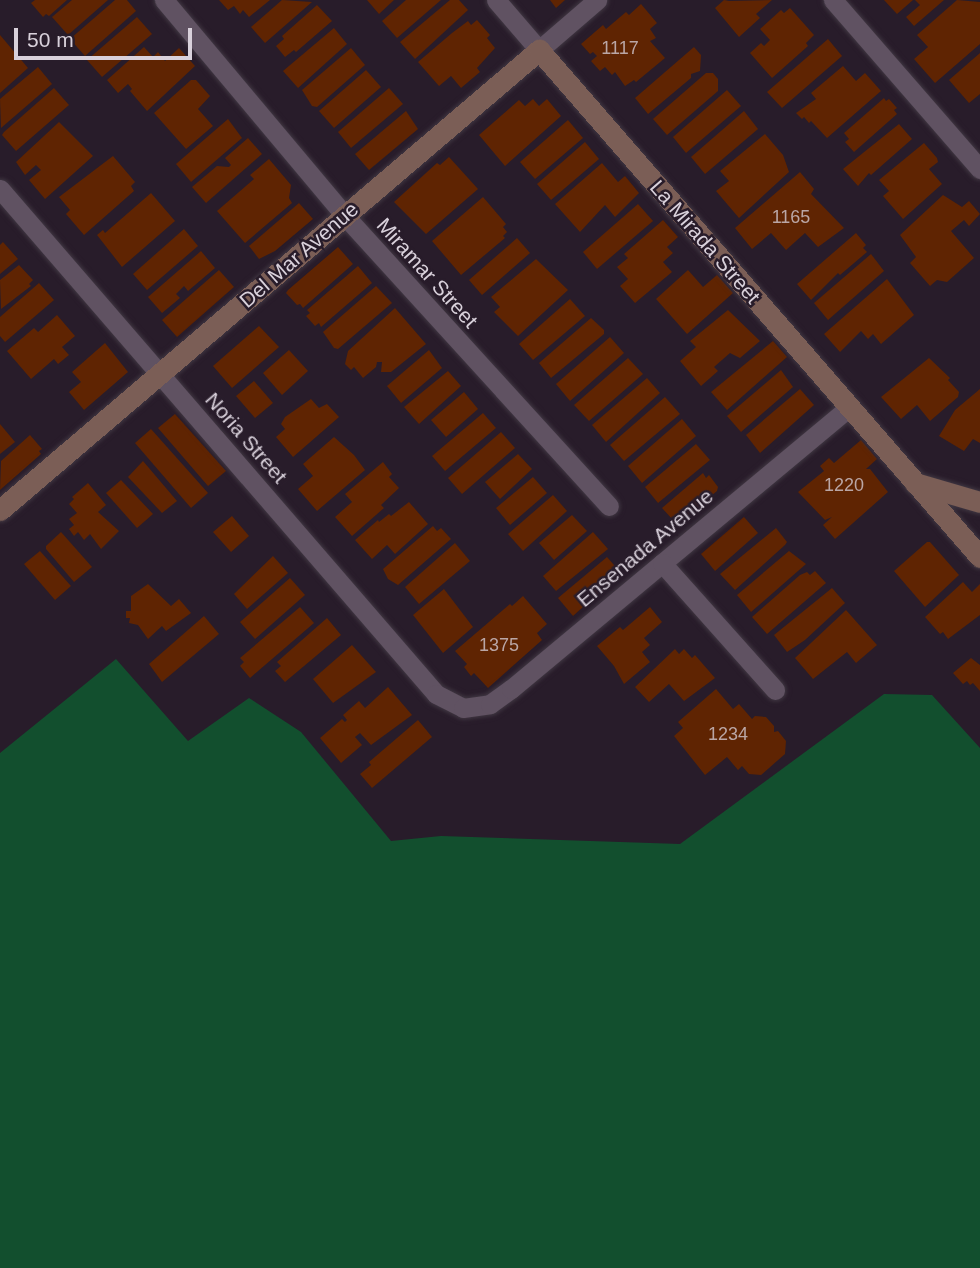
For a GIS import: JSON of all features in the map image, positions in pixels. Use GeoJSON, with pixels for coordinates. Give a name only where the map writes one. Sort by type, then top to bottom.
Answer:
{"type":"FeatureCollection","features":[{"type":"Feature","properties":{"kind":"street","name":"Miramar Street"},"geometry":{"type":"LineString","coordinates":[[164,0],[345,216],[609,506]]}},
{"type":"Feature","properties":{"kind":"street","name":"La Mirada Street"},"geometry":{"type":"LineString","coordinates":[[496,0],[980,557]]}},
{"type":"Feature","properties":{"kind":"street","name":"Del Mar Avenue"},"geometry":{"type":"LineString","coordinates":[[0,510],[597,0]]}},
{"type":"Feature","properties":{"kind":"street"},"geometry":{"type":"LineString","coordinates":[[833,0],[980,169]]}},
{"type":"Feature","properties":{"kind":"street","name":"Noria Street"},"geometry":{"type":"LineString","coordinates":[[0,189],[436,694],[463,708]]}},
{"type":"Feature","properties":{"kind":"street","name":"Ensenada Avenue"},"geometry":{"type":"LineString","coordinates":[[463,708],[490,704],[511,689],[848,408]]}},
{"type":"Feature","properties":{"kind":"street"},"geometry":{"type":"LineString","coordinates":[[915,483],[980,502]]}},
{"type":"Feature","properties":{"kind":"street"},"geometry":{"type":"LineString","coordinates":[[662,563],[775,690]]}},
{"type":"Feature","properties":{"kind":"green space"},"geometry":{"type":"Polygon","coordinates":[[[116,659],[188,741],[249,698],[301,732],[391,841],[441,836],[680,844],[884,694],[932,695],[980,748],[980,1268],[0,1268],[0,753],[116,659]]]}},
{"type":"Feature","properties":{"kind":"building"},"geometry":{"type":"Polygon","coordinates":[[[35,0],[67,0],[49,16],[46,14],[43,17],[31,3],[35,0]]]}},
{"type":"Feature","properties":{"kind":"building"},"geometry":{"type":"Polygon","coordinates":[[[72,0],[108,0],[68,35],[52,17],[72,0]]]}},
{"type":"Feature","properties":{"kind":"building"},"geometry":{"type":"Polygon","coordinates":[[[115,0],[127,0],[136,11],[85,56],[70,39],[115,0]]]}},
{"type":"Feature","properties":{"kind":"building"},"geometry":{"type":"Polygon","coordinates":[[[219,0],[270,0],[249,17],[243,10],[240,14],[234,6],[228,10],[219,0]]]}},
{"type":"Feature","properties":{"kind":"building"},"geometry":{"type":"Polygon","coordinates":[[[282,0],[312,2],[265,43],[251,27],[282,0]]]}},
{"type":"Feature","properties":{"kind":"building"},"geometry":{"type":"Polygon","coordinates":[[[367,0],[394,0],[379,14],[367,0]]]}},
{"type":"Feature","properties":{"kind":"building"},"geometry":{"type":"Polygon","coordinates":[[[406,0],[441,0],[397,38],[382,21],[406,0]]]}},
{"type":"Feature","properties":{"kind":"building"},"geometry":{"type":"Polygon","coordinates":[[[450,0],[459,0],[468,10],[415,59],[400,42],[450,0]]]}},
{"type":"Feature","properties":{"kind":"building"},"geometry":{"type":"Polygon","coordinates":[[[550,0],[565,0],[556,8],[550,0]]]}},
{"type":"Feature","properties":{"kind":"building"},"geometry":{"type":"Polygon","coordinates":[[[724,0],[772,0],[756,14],[760,18],[739,37],[715,8],[724,0]]]}},
{"type":"Feature","properties":{"kind":"building"},"geometry":{"type":"Polygon","coordinates":[[[884,0],[913,0],[897,14],[884,0]]]}},
{"type":"Feature","properties":{"kind":"building"},"geometry":{"type":"Polygon","coordinates":[[[915,0],[944,0],[914,26],[906,17],[920,5],[915,0]]]}},
{"type":"Feature","properties":{"kind":"building"},"geometry":{"type":"Polygon","coordinates":[[[957,0],[980,2],[980,44],[935,83],[914,59],[928,47],[917,35],[957,0]]]}},
{"type":"Feature","properties":{"kind":"building"},"geometry":{"type":"Polygon","coordinates":[[[641,4],[657,23],[650,29],[656,38],[650,41],[665,58],[636,82],[634,80],[625,86],[615,72],[612,75],[605,67],[600,71],[591,61],[597,56],[593,52],[590,54],[581,44],[603,25],[606,29],[626,12],[629,15],[641,4]]]}},
{"type":"Feature","properties":{"kind":"building"},"geometry":{"type":"Polygon","coordinates":[[[317,5],[332,21],[296,52],[294,50],[285,57],[276,46],[284,39],[282,36],[317,5]]]}},
{"type":"Feature","properties":{"kind":"building"},"geometry":{"type":"Polygon","coordinates":[[[790,8],[814,35],[806,43],[808,46],[772,78],[750,53],[761,43],[764,46],[770,40],[760,29],[781,10],[784,13],[790,8]]]}},
{"type":"Feature","properties":{"kind":"building"},"geometry":{"type":"Polygon","coordinates":[[[137,17],[152,34],[102,77],[87,60],[137,17]]]}},
{"type":"Feature","properties":{"kind":"building"},"geometry":{"type":"Polygon","coordinates":[[[477,20],[490,35],[487,38],[495,48],[477,68],[480,72],[461,88],[451,76],[439,86],[418,62],[468,21],[471,25],[477,20]]]}},
{"type":"Feature","properties":{"kind":"building"},"geometry":{"type":"Polygon","coordinates":[[[334,28],[347,44],[298,88],[283,71],[334,28]]]}},
{"type":"Feature","properties":{"kind":"building"},"geometry":{"type":"Polygon","coordinates":[[[0,35],[28,68],[0,93],[0,35]]]}},
{"type":"Feature","properties":{"kind":"building"},"geometry":{"type":"Polygon","coordinates":[[[828,39],[842,56],[782,108],[767,92],[828,39]]]}},
{"type":"Feature","properties":{"kind":"building"},"geometry":{"type":"Polygon","coordinates":[[[144,47],[153,57],[158,52],[165,61],[179,48],[195,66],[147,111],[130,91],[132,89],[128,84],[118,93],[107,80],[144,47]]]}},
{"type":"Feature","properties":{"kind":"building"},"geometry":{"type":"Polygon","coordinates":[[[694,47],[701,55],[700,71],[691,74],[691,78],[648,114],[635,98],[694,47]]]}},
{"type":"Feature","properties":{"kind":"building"},"geometry":{"type":"Polygon","coordinates":[[[351,48],[365,65],[317,107],[312,106],[302,90],[351,48]]]}},
{"type":"Feature","properties":{"kind":"building"},"geometry":{"type":"Polygon","coordinates":[[[980,53],[980,94],[969,103],[949,80],[980,53]]]}},
{"type":"Feature","properties":{"kind":"building"},"geometry":{"type":"Polygon","coordinates":[[[843,66],[856,81],[865,73],[881,91],[827,138],[811,121],[809,123],[796,113],[816,99],[811,93],[843,66]]]}},
{"type":"Feature","properties":{"kind":"building"},"geometry":{"type":"Polygon","coordinates":[[[38,67],[52,84],[1,128],[0,99],[38,67]]]}},
{"type":"Feature","properties":{"kind":"building"},"geometry":{"type":"Polygon","coordinates":[[[366,70],[381,87],[334,128],[319,111],[366,70]]]}},
{"type":"Feature","properties":{"kind":"building"},"geometry":{"type":"Polygon","coordinates":[[[706,73],[713,73],[718,79],[718,91],[667,135],[653,119],[706,73]]]}},
{"type":"Feature","properties":{"kind":"building"},"geometry":{"type":"Polygon","coordinates":[[[191,80],[196,80],[210,96],[198,109],[213,126],[186,149],[154,113],[191,80]]]}},
{"type":"Feature","properties":{"kind":"building"},"geometry":{"type":"Polygon","coordinates":[[[54,88],[69,105],[16,151],[2,135],[54,88]]]}},
{"type":"Feature","properties":{"kind":"building"},"geometry":{"type":"Polygon","coordinates":[[[389,88],[403,104],[351,148],[338,132],[389,88]]]}},
{"type":"Feature","properties":{"kind":"building"},"geometry":{"type":"Polygon","coordinates":[[[727,90],[741,106],[686,153],[673,137],[727,90]]]}},
{"type":"Feature","properties":{"kind":"building"},"geometry":{"type":"Polygon","coordinates":[[[884,98],[886,101],[889,99],[897,108],[894,110],[897,114],[854,152],[845,142],[849,139],[844,133],[884,98]]]}},
{"type":"Feature","properties":{"kind":"building"},"geometry":{"type":"Polygon","coordinates":[[[533,99],[539,106],[547,99],[561,116],[505,166],[479,135],[519,100],[525,106],[533,99]]]}},
{"type":"Feature","properties":{"kind":"building"},"geometry":{"type":"Polygon","coordinates":[[[406,111],[418,129],[369,170],[355,154],[406,111]]]}},
{"type":"Feature","properties":{"kind":"building"},"geometry":{"type":"Polygon","coordinates":[[[744,111],[758,129],[705,174],[691,157],[744,111]]]}},
{"type":"Feature","properties":{"kind":"building"},"geometry":{"type":"Polygon","coordinates":[[[228,119],[242,138],[191,182],[176,164],[228,119]]]}},
{"type":"Feature","properties":{"kind":"building"},"geometry":{"type":"Polygon","coordinates":[[[568,120],[583,138],[535,179],[520,162],[568,120]]]}},
{"type":"Feature","properties":{"kind":"building"},"geometry":{"type":"Polygon","coordinates":[[[59,122],[93,156],[45,199],[29,180],[41,170],[36,165],[25,175],[16,162],[59,122]]]}},
{"type":"Feature","properties":{"kind":"building"},"geometry":{"type":"Polygon","coordinates":[[[899,124],[912,139],[871,175],[869,173],[858,186],[843,169],[899,124]]]}},
{"type":"Feature","properties":{"kind":"building"},"geometry":{"type":"Polygon","coordinates":[[[765,134],[783,155],[789,172],[739,218],[716,191],[729,181],[720,171],[765,134]]]}},
{"type":"Feature","properties":{"kind":"building"},"geometry":{"type":"Polygon","coordinates":[[[248,138],[262,154],[206,203],[192,187],[217,166],[229,167],[231,165],[225,158],[248,138]]]}},
{"type":"Feature","properties":{"kind":"building"},"geometry":{"type":"Polygon","coordinates":[[[585,142],[599,159],[551,200],[537,184],[585,142]]]}},
{"type":"Feature","properties":{"kind":"building"},"geometry":{"type":"Polygon","coordinates":[[[924,143],[938,162],[929,169],[942,184],[903,219],[883,196],[889,191],[879,180],[924,143]]]}},
{"type":"Feature","properties":{"kind":"building"},"geometry":{"type":"Polygon","coordinates":[[[113,156],[135,182],[131,186],[134,191],[84,235],[66,214],[70,210],[59,197],[113,156]]]}},
{"type":"Feature","properties":{"kind":"building"},"geometry":{"type":"Polygon","coordinates":[[[449,157],[478,189],[426,234],[394,202],[437,163],[440,165],[449,157]]]}},
{"type":"Feature","properties":{"kind":"building"},"geometry":{"type":"Polygon","coordinates":[[[269,159],[291,185],[289,198],[292,203],[245,243],[217,211],[254,179],[250,175],[269,159]]]}},
{"type":"Feature","properties":{"kind":"building"},"geometry":{"type":"Polygon","coordinates":[[[602,163],[618,182],[625,176],[639,193],[615,217],[605,205],[580,232],[555,204],[602,163]]]}},
{"type":"Feature","properties":{"kind":"building"},"geometry":{"type":"Polygon","coordinates":[[[800,172],[814,189],[811,194],[844,228],[818,247],[805,233],[786,250],[771,233],[752,249],[735,228],[800,172]]]}},
{"type":"Feature","properties":{"kind":"building"},"geometry":{"type":"Polygon","coordinates":[[[151,193],[175,221],[122,267],[97,235],[103,230],[105,233],[151,193]]]}},
{"type":"Feature","properties":{"kind":"building"},"geometry":{"type":"Polygon","coordinates":[[[943,195],[962,207],[969,201],[980,214],[969,226],[964,220],[951,231],[974,258],[947,282],[937,280],[930,286],[910,263],[916,257],[900,235],[943,195]]]}},
{"type":"Feature","properties":{"kind":"building"},"geometry":{"type":"Polygon","coordinates":[[[483,197],[506,224],[503,227],[507,232],[503,236],[505,238],[461,275],[432,241],[483,197]]]}},
{"type":"Feature","properties":{"kind":"building"},"geometry":{"type":"Polygon","coordinates":[[[299,203],[313,219],[275,251],[259,259],[249,246],[299,203]]]}},
{"type":"Feature","properties":{"kind":"building"},"geometry":{"type":"Polygon","coordinates":[[[638,204],[653,221],[597,269],[583,252],[638,204]]]}},
{"type":"Feature","properties":{"kind":"building"},"geometry":{"type":"Polygon","coordinates":[[[663,220],[678,237],[667,247],[673,253],[663,262],[672,272],[635,303],[620,286],[628,279],[617,267],[628,258],[624,254],[663,220]]]}},
{"type":"Feature","properties":{"kind":"building"},"geometry":{"type":"Polygon","coordinates":[[[184,229],[198,246],[147,290],[133,274],[184,229]]]}},
{"type":"Feature","properties":{"kind":"building"},"geometry":{"type":"Polygon","coordinates":[[[856,233],[866,245],[863,248],[867,252],[840,275],[838,273],[811,300],[797,284],[856,233]]]}},
{"type":"Feature","properties":{"kind":"building"},"geometry":{"type":"Polygon","coordinates":[[[517,238],[530,253],[482,295],[469,280],[517,238]]]}},
{"type":"Feature","properties":{"kind":"building"},"geometry":{"type":"Polygon","coordinates":[[[3,242],[18,259],[0,274],[0,245],[3,242]]]}},
{"type":"Feature","properties":{"kind":"building"},"geometry":{"type":"Polygon","coordinates":[[[338,247],[353,264],[303,308],[300,304],[297,305],[286,293],[288,290],[338,247]]]}},
{"type":"Feature","properties":{"kind":"building"},"geometry":{"type":"Polygon","coordinates":[[[201,251],[215,268],[188,291],[184,286],[176,294],[180,298],[162,313],[148,297],[201,251]]]}},
{"type":"Feature","properties":{"kind":"building"},"geometry":{"type":"Polygon","coordinates":[[[871,254],[884,271],[828,320],[814,303],[871,254]]]}},
{"type":"Feature","properties":{"kind":"building"},"geometry":{"type":"Polygon","coordinates":[[[536,259],[568,290],[518,336],[494,312],[500,307],[491,297],[536,259]]]}},
{"type":"Feature","properties":{"kind":"building"},"geometry":{"type":"Polygon","coordinates":[[[19,265],[33,280],[29,284],[31,286],[1,309],[0,280],[19,265]]]}},
{"type":"Feature","properties":{"kind":"building"},"geometry":{"type":"Polygon","coordinates":[[[358,266],[372,283],[321,327],[319,323],[315,326],[306,316],[310,313],[307,310],[358,266]]]}},
{"type":"Feature","properties":{"kind":"building"},"geometry":{"type":"Polygon","coordinates":[[[219,270],[234,287],[177,337],[162,320],[219,270]]]}},
{"type":"Feature","properties":{"kind":"building"},"geometry":{"type":"Polygon","coordinates":[[[688,270],[703,287],[717,275],[733,293],[687,334],[656,299],[688,270]]]}},
{"type":"Feature","properties":{"kind":"building"},"geometry":{"type":"Polygon","coordinates":[[[887,279],[914,315],[881,344],[873,334],[868,339],[861,331],[840,352],[824,334],[887,279]]]}},
{"type":"Feature","properties":{"kind":"building"},"geometry":{"type":"Polygon","coordinates":[[[39,283],[54,300],[5,342],[0,336],[0,317],[39,283]]]}},
{"type":"Feature","properties":{"kind":"building"},"geometry":{"type":"Polygon","coordinates":[[[376,286],[392,303],[338,349],[334,348],[323,332],[376,286]]]}},
{"type":"Feature","properties":{"kind":"building"},"geometry":{"type":"Polygon","coordinates":[[[570,299],[585,316],[533,360],[519,344],[570,299]]]}},
{"type":"Feature","properties":{"kind":"building"},"geometry":{"type":"Polygon","coordinates":[[[395,308],[426,344],[391,372],[381,372],[382,362],[377,362],[376,367],[363,378],[354,367],[351,370],[345,364],[348,351],[395,308]]]}},
{"type":"Feature","properties":{"kind":"building"},"geometry":{"type":"Polygon","coordinates":[[[728,310],[760,341],[740,358],[730,353],[714,367],[718,371],[701,386],[680,361],[696,347],[690,341],[728,310]]]}},
{"type":"Feature","properties":{"kind":"building"},"geometry":{"type":"Polygon","coordinates":[[[57,315],[75,336],[62,347],[69,355],[58,364],[54,359],[31,379],[7,351],[34,328],[38,332],[57,315]]]}},
{"type":"Feature","properties":{"kind":"building"},"geometry":{"type":"Polygon","coordinates":[[[591,318],[604,330],[604,334],[551,378],[539,363],[591,318]]]}},
{"type":"Feature","properties":{"kind":"building"},"geometry":{"type":"Polygon","coordinates":[[[259,326],[279,347],[232,388],[213,366],[259,326]]]}},
{"type":"Feature","properties":{"kind":"building"},"geometry":{"type":"Polygon","coordinates":[[[610,337],[624,353],[570,401],[556,384],[610,337]]]}},
{"type":"Feature","properties":{"kind":"building"},"geometry":{"type":"Polygon","coordinates":[[[773,341],[787,357],[727,410],[711,392],[773,341]]]}},
{"type":"Feature","properties":{"kind":"building"},"geometry":{"type":"Polygon","coordinates":[[[105,343],[128,372],[84,410],[69,392],[81,382],[72,372],[105,343]]]}},
{"type":"Feature","properties":{"kind":"building"},"geometry":{"type":"Polygon","coordinates":[[[289,350],[308,371],[282,395],[263,373],[289,350]]]}},
{"type":"Feature","properties":{"kind":"building"},"geometry":{"type":"Polygon","coordinates":[[[429,350],[442,368],[401,403],[387,386],[429,350]]]}},
{"type":"Feature","properties":{"kind":"building"},"geometry":{"type":"Polygon","coordinates":[[[628,358],[643,374],[589,421],[574,405],[628,358]]]}},
{"type":"Feature","properties":{"kind":"building"},"geometry":{"type":"Polygon","coordinates":[[[929,358],[950,378],[948,380],[959,392],[958,397],[930,421],[917,405],[901,419],[881,397],[929,358]]]}},
{"type":"Feature","properties":{"kind":"building"},"geometry":{"type":"Polygon","coordinates":[[[781,370],[793,387],[741,432],[727,416],[781,370]]]}},
{"type":"Feature","properties":{"kind":"building"},"geometry":{"type":"Polygon","coordinates":[[[448,371],[461,386],[419,424],[404,407],[448,371]]]}},
{"type":"Feature","properties":{"kind":"building"},"geometry":{"type":"Polygon","coordinates":[[[647,378],[660,393],[606,442],[592,425],[647,378]]]}},
{"type":"Feature","properties":{"kind":"building"},"geometry":{"type":"Polygon","coordinates":[[[254,381],[273,403],[255,418],[236,396],[254,381]]]}},
{"type":"Feature","properties":{"kind":"building"},"geometry":{"type":"Polygon","coordinates":[[[800,389],[814,405],[760,453],[746,435],[800,389]]]}},
{"type":"Feature","properties":{"kind":"building"},"geometry":{"type":"Polygon","coordinates":[[[980,389],[980,443],[973,439],[964,451],[939,436],[955,410],[980,389]]]}},
{"type":"Feature","properties":{"kind":"building"},"geometry":{"type":"Polygon","coordinates":[[[464,392],[478,409],[446,437],[431,420],[464,392]]]}},
{"type":"Feature","properties":{"kind":"building"},"geometry":{"type":"Polygon","coordinates":[[[665,397],[680,414],[624,461],[610,445],[665,397]]]}},
{"type":"Feature","properties":{"kind":"building"},"geometry":{"type":"Polygon","coordinates":[[[311,399],[319,408],[327,404],[339,417],[293,457],[276,437],[285,429],[281,424],[285,417],[311,399]]]}},
{"type":"Feature","properties":{"kind":"building"},"geometry":{"type":"Polygon","coordinates":[[[483,413],[496,428],[445,471],[432,456],[483,413]]]}},
{"type":"Feature","properties":{"kind":"building"},"geometry":{"type":"Polygon","coordinates":[[[175,414],[226,471],[208,486],[158,428],[175,414]]]}},
{"type":"Feature","properties":{"kind":"building"},"geometry":{"type":"Polygon","coordinates":[[[682,419],[696,436],[642,483],[628,466],[682,419]]]}},
{"type":"Feature","properties":{"kind":"building"},"geometry":{"type":"Polygon","coordinates":[[[0,424],[15,442],[0,454],[0,424]]]}},
{"type":"Feature","properties":{"kind":"building"},"geometry":{"type":"Polygon","coordinates":[[[151,429],[208,493],[191,508],[135,443],[151,429]]]}},
{"type":"Feature","properties":{"kind":"building"},"geometry":{"type":"Polygon","coordinates":[[[501,432],[515,448],[462,494],[448,478],[501,432]]]}},
{"type":"Feature","properties":{"kind":"building"},"geometry":{"type":"Polygon","coordinates":[[[30,435],[42,449],[39,451],[41,454],[0,490],[1,461],[30,435]]]}},
{"type":"Feature","properties":{"kind":"building"},"geometry":{"type":"Polygon","coordinates":[[[334,437],[354,455],[365,470],[317,511],[298,489],[313,476],[303,464],[334,437]]]}},
{"type":"Feature","properties":{"kind":"building"},"geometry":{"type":"Polygon","coordinates":[[[861,440],[877,459],[866,469],[870,469],[888,492],[835,539],[823,525],[832,517],[825,520],[798,492],[824,471],[820,466],[829,458],[834,463],[861,440]]]}},
{"type":"Feature","properties":{"kind":"building"},"geometry":{"type":"Polygon","coordinates":[[[696,444],[710,460],[658,503],[645,487],[696,444]]]}},
{"type":"Feature","properties":{"kind":"building"},"geometry":{"type":"Polygon","coordinates":[[[518,454],[532,469],[500,499],[485,482],[518,454]]]}},
{"type":"Feature","properties":{"kind":"building"},"geometry":{"type":"Polygon","coordinates":[[[143,461],[177,501],[162,513],[128,477],[143,461]]]}},
{"type":"Feature","properties":{"kind":"building"},"geometry":{"type":"Polygon","coordinates":[[[383,462],[392,474],[389,477],[399,488],[381,505],[384,508],[352,536],[335,517],[352,502],[345,494],[383,462]]]}},
{"type":"Feature","properties":{"kind":"building"},"geometry":{"type":"Polygon","coordinates":[[[703,473],[706,478],[709,475],[718,487],[717,491],[679,523],[675,518],[673,520],[662,508],[703,473]]]}},
{"type":"Feature","properties":{"kind":"building"},"geometry":{"type":"Polygon","coordinates":[[[533,477],[547,493],[510,525],[496,508],[533,477]]]}},
{"type":"Feature","properties":{"kind":"building"},"geometry":{"type":"Polygon","coordinates":[[[121,480],[153,514],[137,528],[106,493],[121,480]]]}},
{"type":"Feature","properties":{"kind":"building"},"geometry":{"type":"Polygon","coordinates":[[[88,483],[106,505],[98,512],[119,531],[101,549],[90,534],[84,540],[78,532],[74,536],[69,529],[74,525],[69,519],[77,513],[69,504],[74,499],[72,497],[88,483]]]}},
{"type":"Feature","properties":{"kind":"building"},"geometry":{"type":"Polygon","coordinates":[[[553,495],[567,511],[523,551],[508,534],[553,495]]]}},
{"type":"Feature","properties":{"kind":"building"},"geometry":{"type":"Polygon","coordinates":[[[409,502],[428,524],[395,554],[387,545],[372,559],[355,540],[378,520],[379,522],[389,514],[391,516],[409,502]]]}},
{"type":"Feature","properties":{"kind":"building"},"geometry":{"type":"Polygon","coordinates":[[[572,515],[587,531],[554,560],[539,543],[572,515]]]}},
{"type":"Feature","properties":{"kind":"building"},"geometry":{"type":"Polygon","coordinates":[[[232,516],[249,536],[231,552],[213,532],[232,516]]]}},
{"type":"Feature","properties":{"kind":"building"},"geometry":{"type":"Polygon","coordinates":[[[744,517],[758,533],[715,571],[701,554],[744,517]]]}},
{"type":"Feature","properties":{"kind":"building"},"geometry":{"type":"Polygon","coordinates":[[[433,526],[437,531],[441,528],[451,539],[398,585],[388,579],[383,569],[433,526]]]}},
{"type":"Feature","properties":{"kind":"building"},"geometry":{"type":"Polygon","coordinates":[[[776,528],[787,542],[735,590],[720,574],[776,528]]]}},
{"type":"Feature","properties":{"kind":"building"},"geometry":{"type":"Polygon","coordinates":[[[61,532],[92,567],[74,582],[46,549],[61,532]]]}},
{"type":"Feature","properties":{"kind":"building"},"geometry":{"type":"Polygon","coordinates":[[[593,532],[608,549],[556,591],[543,576],[593,532]]]}},
{"type":"Feature","properties":{"kind":"building"},"geometry":{"type":"Polygon","coordinates":[[[930,542],[959,575],[925,607],[894,571],[930,542]]]}},
{"type":"Feature","properties":{"kind":"building"},"geometry":{"type":"Polygon","coordinates":[[[455,543],[470,561],[419,604],[405,587],[455,543]]]}},
{"type":"Feature","properties":{"kind":"building"},"geometry":{"type":"Polygon","coordinates":[[[40,551],[71,586],[55,600],[24,564],[40,551]]]}},
{"type":"Feature","properties":{"kind":"building"},"geometry":{"type":"Polygon","coordinates":[[[789,551],[806,564],[751,612],[737,595],[789,551]]]}},
{"type":"Feature","properties":{"kind":"building"},"geometry":{"type":"Polygon","coordinates":[[[273,556],[288,573],[247,609],[234,594],[273,556]]]}},
{"type":"Feature","properties":{"kind":"building"},"geometry":{"type":"Polygon","coordinates":[[[607,557],[621,573],[573,616],[558,598],[607,557]]]}},
{"type":"Feature","properties":{"kind":"building"},"geometry":{"type":"Polygon","coordinates":[[[815,571],[826,583],[767,634],[752,617],[800,575],[807,572],[810,575],[815,571]]]}},
{"type":"Feature","properties":{"kind":"building"},"geometry":{"type":"Polygon","coordinates":[[[290,578],[305,595],[255,639],[240,622],[290,578]]]}},
{"type":"Feature","properties":{"kind":"building"},"geometry":{"type":"Polygon","coordinates":[[[963,582],[972,592],[980,584],[980,615],[948,639],[925,617],[963,582]]]}},
{"type":"Feature","properties":{"kind":"building"},"geometry":{"type":"Polygon","coordinates":[[[148,584],[171,606],[179,599],[191,613],[166,631],[162,626],[148,639],[138,625],[129,623],[130,618],[126,618],[126,611],[131,611],[131,596],[148,584]]]}},
{"type":"Feature","properties":{"kind":"building"},"geometry":{"type":"Polygon","coordinates":[[[832,588],[845,603],[805,640],[787,652],[774,635],[832,588]]]}},
{"type":"Feature","properties":{"kind":"building"},"geometry":{"type":"Polygon","coordinates":[[[444,589],[473,627],[443,653],[413,615],[444,589]]]}},
{"type":"Feature","properties":{"kind":"building"},"geometry":{"type":"Polygon","coordinates":[[[523,596],[547,624],[537,633],[542,640],[488,688],[474,673],[471,676],[464,667],[467,664],[455,651],[523,596]]]}},
{"type":"Feature","properties":{"kind":"building"},"geometry":{"type":"Polygon","coordinates":[[[300,607],[314,623],[250,678],[240,666],[244,662],[240,658],[300,607]]]}},
{"type":"Feature","properties":{"kind":"building"},"geometry":{"type":"Polygon","coordinates":[[[650,607],[662,622],[644,638],[650,645],[642,652],[650,662],[624,684],[614,666],[597,646],[620,627],[623,630],[650,607]]]}},
{"type":"Feature","properties":{"kind":"building"},"geometry":{"type":"Polygon","coordinates":[[[846,610],[877,645],[856,663],[847,652],[813,679],[795,658],[846,610]]]}},
{"type":"Feature","properties":{"kind":"building"},"geometry":{"type":"Polygon","coordinates":[[[204,616],[219,634],[162,682],[149,664],[204,616]]]}},
{"type":"Feature","properties":{"kind":"building"},"geometry":{"type":"Polygon","coordinates":[[[327,618],[341,635],[285,682],[275,671],[281,666],[277,662],[327,618]]]}},
{"type":"Feature","properties":{"kind":"building"},"geometry":{"type":"Polygon","coordinates":[[[352,645],[376,672],[333,703],[313,679],[352,645]]]}},
{"type":"Feature","properties":{"kind":"building"},"geometry":{"type":"Polygon","coordinates":[[[675,649],[679,654],[684,649],[692,658],[695,655],[715,678],[684,701],[669,684],[649,702],[635,687],[675,649]]]}},
{"type":"Feature","properties":{"kind":"building"},"geometry":{"type":"Polygon","coordinates":[[[971,658],[980,665],[980,691],[973,683],[970,685],[967,681],[963,684],[953,673],[971,658]]]}},
{"type":"Feature","properties":{"kind":"building"},"geometry":{"type":"Polygon","coordinates":[[[388,687],[412,715],[371,745],[360,733],[355,737],[362,745],[341,763],[320,738],[342,719],[345,722],[347,720],[343,715],[359,701],[365,708],[388,687]]]}},
{"type":"Feature","properties":{"kind":"building"},"geometry":{"type":"Polygon","coordinates":[[[716,689],[733,709],[739,704],[752,719],[755,716],[766,717],[774,726],[774,732],[778,731],[786,741],[785,754],[761,775],[749,774],[742,766],[738,770],[727,757],[705,775],[674,736],[683,728],[678,722],[716,689]]]}},
{"type":"Feature","properties":{"kind":"building"},"geometry":{"type":"Polygon","coordinates":[[[418,720],[432,737],[372,788],[360,774],[371,765],[369,762],[418,720]]]}}]}
